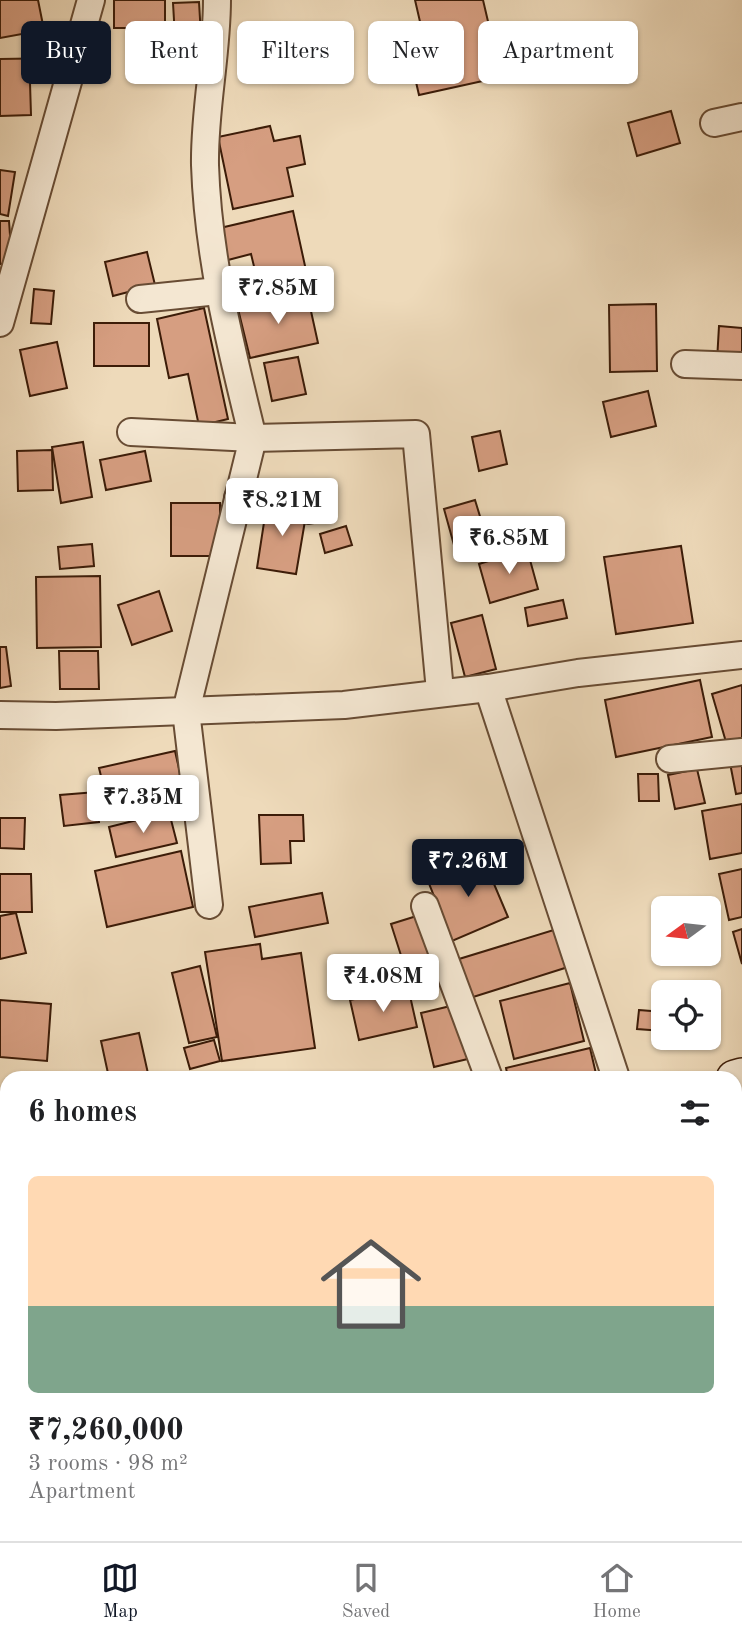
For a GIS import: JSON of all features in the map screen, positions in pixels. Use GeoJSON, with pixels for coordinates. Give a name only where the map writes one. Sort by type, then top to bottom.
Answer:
{"type":"FeatureCollection","features":[{"type":"Feature","properties":{"kind":"street"},"geometry":{"type":"LineString","coordinates":[[0,323],[91,0]]}},
{"type":"Feature","properties":{"kind":"street"},"geometry":{"type":"LineString","coordinates":[[209,905],[186,710],[253,438],[218,291],[205,164],[217,34],[217,0]]}},
{"type":"Feature","properties":{"kind":"street"},"geometry":{"type":"LineString","coordinates":[[714,123],[742,117]]}},
{"type":"Feature","properties":{"kind":"street"},"geometry":{"type":"LineString","coordinates":[[140,299],[218,291]]}},
{"type":"Feature","properties":{"kind":"street"},"geometry":{"type":"LineString","coordinates":[[685,364],[742,366]]}},
{"type":"Feature","properties":{"kind":"street"},"geometry":{"type":"LineString","coordinates":[[131,432],[253,438],[416,434],[440,691]]}},
{"type":"Feature","properties":{"kind":"street"},"geometry":{"type":"LineString","coordinates":[[238,498],[309,510]]}},
{"type":"Feature","properties":{"kind":"street"},"geometry":{"type":"LineString","coordinates":[[0,715],[56,716],[344,705],[440,691],[488,688],[578,673],[742,655]]}},
{"type":"Feature","properties":{"kind":"street"},"geometry":{"type":"LineString","coordinates":[[488,688],[614,1071]]}},
{"type":"Feature","properties":{"kind":"street"},"geometry":{"type":"LineString","coordinates":[[670,760],[742,752]]}},
{"type":"Feature","properties":{"kind":"street"},"geometry":{"type":"LineString","coordinates":[[425,906],[486,1071]]}},
{"type":"Feature","properties":{"kind":"building"},"geometry":{"type":"Polygon","coordinates":[[[0,0],[38,0],[42,21],[21,21],[21,34],[0,38],[0,0]]]}},
{"type":"Feature","properties":{"kind":"building"},"geometry":{"type":"Polygon","coordinates":[[[114,0],[165,0],[165,21],[125,21],[125,28],[114,28],[114,0]]]}},
{"type":"Feature","properties":{"kind":"building"},"geometry":{"type":"Polygon","coordinates":[[[415,0],[483,0],[488,21],[478,21],[478,82],[419,95],[416,84],[464,84],[464,21],[420,21],[415,0]]]}},
{"type":"Feature","properties":{"kind":"building"},"geometry":{"type":"Polygon","coordinates":[[[199,2],[200,21],[174,21],[173,3],[199,2]]]}},
{"type":"Feature","properties":{"kind":"building"},"geometry":{"type":"Polygon","coordinates":[[[0,59],[21,59],[21,84],[30,84],[31,115],[0,116],[0,59]]]}},
{"type":"Feature","properties":{"kind":"building"},"geometry":{"type":"Polygon","coordinates":[[[671,111],[680,143],[637,156],[628,123],[671,111]]]}},
{"type":"Feature","properties":{"kind":"building"},"geometry":{"type":"Polygon","coordinates":[[[270,126],[274,141],[300,136],[305,164],[287,168],[293,196],[233,209],[218,137],[270,126]]]}},
{"type":"Feature","properties":{"kind":"building"},"geometry":{"type":"Polygon","coordinates":[[[0,170],[15,172],[8,216],[0,214],[0,170]]]}},
{"type":"Feature","properties":{"kind":"building"},"geometry":{"type":"Polygon","coordinates":[[[293,211],[307,275],[259,287],[251,254],[228,260],[220,228],[293,211]]]}},
{"type":"Feature","properties":{"kind":"building"},"geometry":{"type":"Polygon","coordinates":[[[0,221],[9,221],[12,263],[0,264],[0,221]]]}},
{"type":"Feature","properties":{"kind":"building"},"geometry":{"type":"Polygon","coordinates":[[[147,252],[155,285],[113,296],[105,262],[147,252]]]}},
{"type":"Feature","properties":{"kind":"building"},"geometry":{"type":"Polygon","coordinates":[[[34,289],[54,291],[51,324],[31,323],[34,289]]]}},
{"type":"Feature","properties":{"kind":"building"},"geometry":{"type":"Polygon","coordinates":[[[307,293],[318,343],[250,358],[238,309],[307,293]]]}},
{"type":"Feature","properties":{"kind":"building"},"geometry":{"type":"Polygon","coordinates":[[[656,304],[657,371],[610,372],[609,305],[656,304]]]}},
{"type":"Feature","properties":{"kind":"building"},"geometry":{"type":"Polygon","coordinates":[[[204,308],[228,419],[199,426],[188,374],[169,378],[157,319],[204,308]]]}},
{"type":"Feature","properties":{"kind":"building"},"geometry":{"type":"Polygon","coordinates":[[[94,323],[149,323],[149,366],[94,366],[94,323]]]}},
{"type":"Feature","properties":{"kind":"building"},"geometry":{"type":"Polygon","coordinates":[[[719,326],[742,328],[742,363],[717,361],[719,326]]]}},
{"type":"Feature","properties":{"kind":"building"},"geometry":{"type":"Polygon","coordinates":[[[57,342],[67,388],[30,396],[20,350],[57,342]]]}},
{"type":"Feature","properties":{"kind":"building"},"geometry":{"type":"Polygon","coordinates":[[[298,357],[306,394],[272,401],[264,363],[298,357]]]}},
{"type":"Feature","properties":{"kind":"building"},"geometry":{"type":"Polygon","coordinates":[[[648,391],[656,426],[611,437],[603,402],[648,391]]]}},
{"type":"Feature","properties":{"kind":"building"},"geometry":{"type":"Polygon","coordinates":[[[500,431],[507,464],[479,471],[472,437],[500,431]]]}},
{"type":"Feature","properties":{"kind":"building"},"geometry":{"type":"Polygon","coordinates":[[[83,442],[92,497],[61,503],[52,447],[83,442]]]}},
{"type":"Feature","properties":{"kind":"building"},"geometry":{"type":"Polygon","coordinates":[[[52,450],[53,490],[18,491],[17,451],[52,450]]]}},
{"type":"Feature","properties":{"kind":"building"},"geometry":{"type":"Polygon","coordinates":[[[145,451],[151,481],[106,490],[100,460],[145,451]]]}},
{"type":"Feature","properties":{"kind":"building"},"geometry":{"type":"Polygon","coordinates":[[[475,500],[486,536],[454,545],[444,509],[475,500]]]}},
{"type":"Feature","properties":{"kind":"building"},"geometry":{"type":"Polygon","coordinates":[[[171,503],[220,503],[220,556],[171,556],[171,503]]]}},
{"type":"Feature","properties":{"kind":"building"},"geometry":{"type":"Polygon","coordinates":[[[267,503],[307,509],[296,574],[257,568],[267,503]]]}},
{"type":"Feature","properties":{"kind":"building"},"geometry":{"type":"Polygon","coordinates":[[[346,526],[352,545],[325,553],[320,534],[346,526]]]}},
{"type":"Feature","properties":{"kind":"building"},"geometry":{"type":"Polygon","coordinates":[[[92,544],[94,566],[60,569],[58,547],[92,544]]]}},
{"type":"Feature","properties":{"kind":"building"},"geometry":{"type":"Polygon","coordinates":[[[681,546],[693,623],[616,634],[604,557],[681,546]]]}},
{"type":"Feature","properties":{"kind":"building"},"geometry":{"type":"Polygon","coordinates":[[[527,549],[538,589],[490,603],[479,564],[527,549]]]}},
{"type":"Feature","properties":{"kind":"building"},"geometry":{"type":"Polygon","coordinates":[[[100,576],[101,647],[37,648],[36,577],[100,576]]]}},
{"type":"Feature","properties":{"kind":"building"},"geometry":{"type":"Polygon","coordinates":[[[159,591],[172,631],[132,645],[118,605],[159,591]]]}},
{"type":"Feature","properties":{"kind":"building"},"geometry":{"type":"Polygon","coordinates":[[[563,600],[567,618],[528,626],[525,608],[563,600]]]}},
{"type":"Feature","properties":{"kind":"building"},"geometry":{"type":"Polygon","coordinates":[[[482,615],[496,669],[465,677],[451,623],[482,615]]]}},
{"type":"Feature","properties":{"kind":"building"},"geometry":{"type":"Polygon","coordinates":[[[0,647],[6,647],[11,686],[0,688],[0,647]]]}},
{"type":"Feature","properties":{"kind":"building"},"geometry":{"type":"Polygon","coordinates":[[[59,651],[98,651],[99,689],[60,689],[59,651]]]}},
{"type":"Feature","properties":{"kind":"building"},"geometry":{"type":"Polygon","coordinates":[[[700,680],[712,737],[616,757],[605,700],[700,680]]]}},
{"type":"Feature","properties":{"kind":"building"},"geometry":{"type":"Polygon","coordinates":[[[742,685],[742,738],[726,742],[712,694],[742,685]]]}},
{"type":"Feature","properties":{"kind":"building"},"geometry":{"type":"Polygon","coordinates":[[[175,751],[185,795],[110,813],[99,768],[175,751]]]}},
{"type":"Feature","properties":{"kind":"building"},"geometry":{"type":"Polygon","coordinates":[[[742,761],[742,793],[736,794],[730,763],[742,761]]]}},
{"type":"Feature","properties":{"kind":"building"},"geometry":{"type":"Polygon","coordinates":[[[697,769],[705,803],[675,809],[668,775],[697,769]]]}},
{"type":"Feature","properties":{"kind":"building"},"geometry":{"type":"Polygon","coordinates":[[[638,774],[658,774],[659,801],[639,801],[638,774]]]}},
{"type":"Feature","properties":{"kind":"building"},"geometry":{"type":"Polygon","coordinates":[[[96,792],[99,822],[64,826],[60,795],[96,792]]]}},
{"type":"Feature","properties":{"kind":"building"},"geometry":{"type":"Polygon","coordinates":[[[742,804],[742,853],[710,859],[702,811],[742,804]]]}},
{"type":"Feature","properties":{"kind":"building"},"geometry":{"type":"Polygon","coordinates":[[[169,812],[177,843],[116,857],[109,827],[169,812]]]}},
{"type":"Feature","properties":{"kind":"building"},"geometry":{"type":"Polygon","coordinates":[[[259,815],[303,815],[304,841],[290,841],[291,863],[261,864],[259,815]]]}},
{"type":"Feature","properties":{"kind":"building"},"geometry":{"type":"Polygon","coordinates":[[[0,818],[25,818],[24,849],[0,848],[0,818]]]}},
{"type":"Feature","properties":{"kind":"building"},"geometry":{"type":"Polygon","coordinates":[[[181,851],[193,907],[107,927],[95,871],[181,851]]]}},
{"type":"Feature","properties":{"kind":"building"},"geometry":{"type":"Polygon","coordinates":[[[483,858],[508,917],[452,941],[428,881],[483,858]]]}},
{"type":"Feature","properties":{"kind":"building"},"geometry":{"type":"Polygon","coordinates":[[[742,869],[742,917],[729,920],[719,874],[742,869]]]}},
{"type":"Feature","properties":{"kind":"building"},"geometry":{"type":"Polygon","coordinates":[[[0,874],[31,874],[32,912],[0,912],[0,874]]]}},
{"type":"Feature","properties":{"kind":"building"},"geometry":{"type":"Polygon","coordinates":[[[322,893],[328,923],[255,937],[249,907],[322,893]]]}},
{"type":"Feature","properties":{"kind":"building"},"geometry":{"type":"Polygon","coordinates":[[[16,913],[26,953],[0,959],[0,916],[16,913]]]}},
{"type":"Feature","properties":{"kind":"building"},"geometry":{"type":"Polygon","coordinates":[[[423,914],[437,957],[405,968],[391,924],[423,914]]]}},
{"type":"Feature","properties":{"kind":"building"},"geometry":{"type":"Polygon","coordinates":[[[557,929],[568,967],[470,998],[459,959],[557,929]]]}},
{"type":"Feature","properties":{"kind":"building"},"geometry":{"type":"Polygon","coordinates":[[[742,929],[742,964],[733,932],[742,929]]]}},
{"type":"Feature","properties":{"kind":"building"},"geometry":{"type":"Polygon","coordinates":[[[260,944],[262,959],[301,953],[315,1048],[222,1061],[205,952],[260,944]]]}},
{"type":"Feature","properties":{"kind":"building"},"geometry":{"type":"Polygon","coordinates":[[[200,966],[217,1037],[189,1043],[172,973],[200,966]]]}},
{"type":"Feature","properties":{"kind":"building"},"geometry":{"type":"Polygon","coordinates":[[[570,983],[584,1041],[514,1059],[500,1001],[570,983]]]}},
{"type":"Feature","properties":{"kind":"building"},"geometry":{"type":"Polygon","coordinates":[[[408,987],[417,1027],[359,1040],[350,1000],[408,987]]]}},
{"type":"Feature","properties":{"kind":"building"},"geometry":{"type":"Polygon","coordinates":[[[0,1000],[51,1004],[47,1061],[0,1057],[0,1000]]]}},
{"type":"Feature","properties":{"kind":"building"},"geometry":{"type":"Polygon","coordinates":[[[459,1004],[472,1058],[434,1067],[421,1013],[459,1004]]]}},
{"type":"Feature","properties":{"kind":"building"},"geometry":{"type":"Polygon","coordinates":[[[639,1010],[651,1011],[651,1030],[637,1029],[639,1010]]]}},
{"type":"Feature","properties":{"kind":"building"},"geometry":{"type":"Polygon","coordinates":[[[139,1033],[147,1071],[107,1071],[101,1041],[139,1033]]]}},
{"type":"Feature","properties":{"kind":"building"},"geometry":{"type":"Polygon","coordinates":[[[214,1040],[220,1061],[190,1069],[184,1048],[214,1040]]]}},
{"type":"Feature","properties":{"kind":"building"},"geometry":{"type":"Polygon","coordinates":[[[590,1048],[595,1071],[507,1071],[506,1068],[590,1048]]]}}]}
